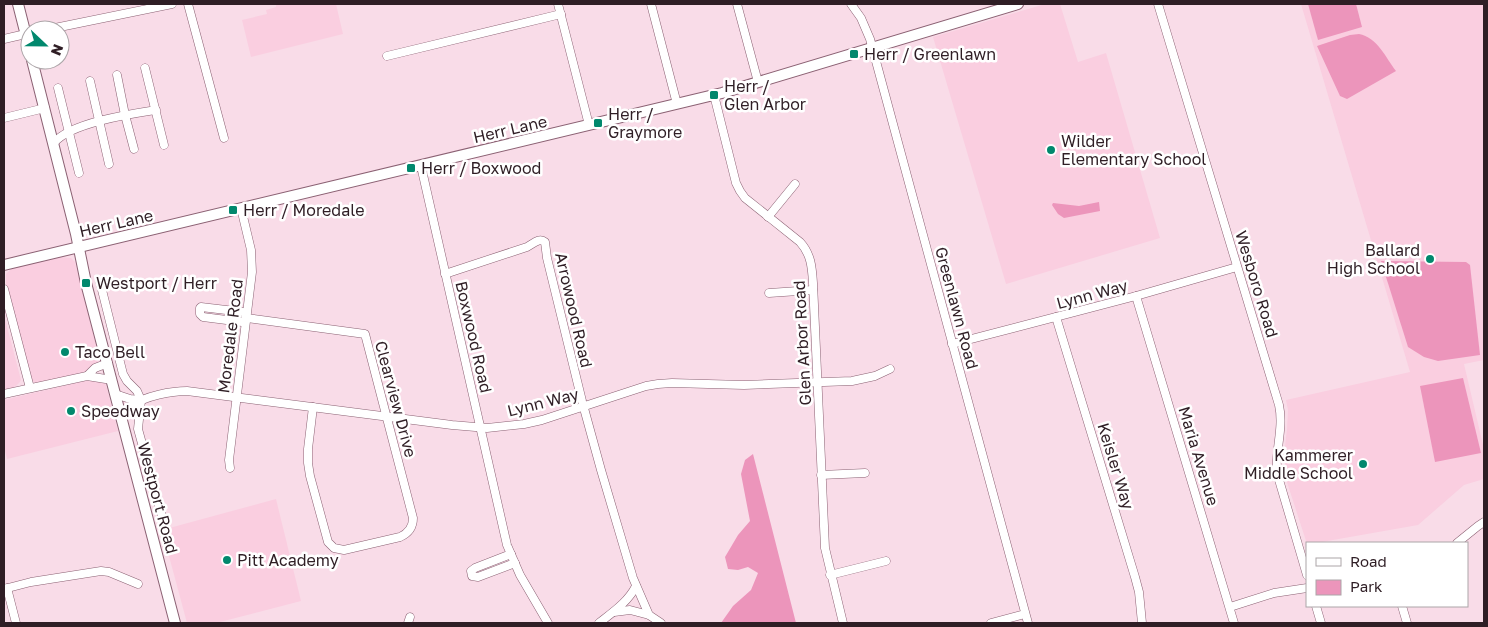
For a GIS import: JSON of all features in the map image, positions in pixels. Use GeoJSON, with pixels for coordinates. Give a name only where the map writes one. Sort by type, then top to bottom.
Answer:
{"type":"FeatureCollection","features":[{"type":"Feature","properties":{"kind":"main road"},"geometry":{"type":"LineString","coordinates":[[18,4],[24,20]]}},
{"type":"Feature","properties":{"kind":"main road","name":"Herr Lane"},"geometry":{"type":"LineString","coordinates":[[4,265],[714,95],[1018,4]]}},
{"type":"Feature","properties":{"kind":"main road","name":"Westport Road"},"geometry":{"type":"LineString","coordinates":[[35,70],[54,143],[86,282],[175,623]]}},
{"type":"Feature","properties":{"kind":"street"},"geometry":{"type":"LineString","coordinates":[[70,25],[172,4]]}},
{"type":"Feature","properties":{"kind":"street"},"geometry":{"type":"LineString","coordinates":[[188,4],[224,138]]}},
{"type":"Feature","properties":{"kind":"street"},"geometry":{"type":"LineString","coordinates":[[558,4],[589,125]]}},
{"type":"Feature","properties":{"kind":"street"},"geometry":{"type":"LineString","coordinates":[[651,4],[677,104]]}},
{"type":"Feature","properties":{"kind":"street"},"geometry":{"type":"LineString","coordinates":[[737,4],[758,82]]}},
{"type":"Feature","properties":{"kind":"street","name":"Greenlawn Road"},"geometry":{"type":"LineString","coordinates":[[852,4],[865,27],[872,49],[1028,623]]}},
{"type":"Feature","properties":{"kind":"street","name":"Wesboro Road"},"geometry":{"type":"LineString","coordinates":[[1158,4],[1279,405],[1281,425],[1276,461],[1277,473],[1306,572]]}},
{"type":"Feature","properties":{"kind":"street"},"geometry":{"type":"LineString","coordinates":[[388,56],[561,14]]}},
{"type":"Feature","properties":{"kind":"street"},"geometry":{"type":"LineString","coordinates":[[4,39],[20,35]]}},
{"type":"Feature","properties":{"kind":"street"},"geometry":{"type":"LineString","coordinates":[[145,68],[164,145]]}},
{"type":"Feature","properties":{"kind":"street"},"geometry":{"type":"LineString","coordinates":[[117,75],[134,149]]}},
{"type":"Feature","properties":{"kind":"street"},"geometry":{"type":"LineString","coordinates":[[90,81],[109,164]]}},
{"type":"Feature","properties":{"kind":"street"},"geometry":{"type":"LineString","coordinates":[[58,88],[79,173]]}},
{"type":"Feature","properties":{"kind":"street","name":"Glen Arbor Road"},"geometry":{"type":"LineString","coordinates":[[714,95],[738,188],[745,198],[800,242],[806,249],[812,266],[825,548],[843,623]]}},
{"type":"Feature","properties":{"kind":"street"},"geometry":{"type":"LineString","coordinates":[[4,118],[45,108]]}},
{"type":"Feature","properties":{"kind":"street"},"geometry":{"type":"LineString","coordinates":[[54,143],[60,136],[100,121],[156,110]]}},
{"type":"Feature","properties":{"kind":"street","name":"Boxwood Road"},"geometry":{"type":"LineString","coordinates":[[421,166],[504,533],[520,575],[548,623]]}},
{"type":"Feature","properties":{"kind":"street"},"geometry":{"type":"LineString","coordinates":[[768,217],[795,184]]}},
{"type":"Feature","properties":{"kind":"street","name":"Moredale Road"},"geometry":{"type":"LineString","coordinates":[[230,468],[229,460],[252,263],[241,208]]}},
{"type":"Feature","properties":{"kind":"street","name":"Arrowood Road"},"geometry":{"type":"LineString","coordinates":[[445,274],[527,247],[539,240],[546,242],[547,258],[603,479],[636,586],[649,615]]}},
{"type":"Feature","properties":{"kind":"street","name":"Lynn Way"},"geometry":{"type":"LineString","coordinates":[[952,344],[1136,296],[1237,267]]}},
{"type":"Feature","properties":{"kind":"street"},"geometry":{"type":"LineString","coordinates":[[100,282],[123,374],[137,391],[141,400],[138,429],[162,516]]}},
{"type":"Feature","properties":{"kind":"street"},"geometry":{"type":"LineString","coordinates":[[4,289],[30,388]]}},
{"type":"Feature","properties":{"kind":"street"},"geometry":{"type":"LineString","coordinates":[[768,293],[813,290]]}},
{"type":"Feature","properties":{"kind":"street","name":"Maria Avenue"},"geometry":{"type":"LineString","coordinates":[[1136,296],[1234,623]]}},
{"type":"Feature","properties":{"kind":"street"},"geometry":{"type":"LineString","coordinates":[[204,307],[243,312],[247,318],[242,322],[203,317],[199,311],[200,308],[204,307]]}},
{"type":"Feature","properties":{"kind":"street","name":"Keisler Way"},"geometry":{"type":"LineString","coordinates":[[1056,317],[1135,577],[1139,592],[1142,623]]}},
{"type":"Feature","properties":{"kind":"street","name":"Clearview Drive"},"geometry":{"type":"LineString","coordinates":[[247,318],[365,334],[413,518],[411,528],[407,534],[344,550],[331,546],[326,537],[309,469],[308,449],[313,407]]}},
{"type":"Feature","properties":{"kind":"street"},"geometry":{"type":"LineString","coordinates":[[87,376],[95,368],[108,363]]}},
{"type":"Feature","properties":{"kind":"street","name":"Lynn Way"},"geometry":{"type":"LineString","coordinates":[[121,416],[133,404],[141,400],[177,391],[187,391],[480,427],[524,424],[542,420],[646,386],[658,384],[744,385],[863,380],[890,369]]}},
{"type":"Feature","properties":{"kind":"street"},"geometry":{"type":"LineString","coordinates":[[4,394],[87,376],[112,380]]}},
{"type":"Feature","properties":{"kind":"street","name":"Lynn Way"},"geometry":{"type":"LineString","coordinates":[[115,394],[130,400],[141,400]]}},
{"type":"Feature","properties":{"kind":"street"},"geometry":{"type":"LineString","coordinates":[[821,475],[865,473]]}},
{"type":"Feature","properties":{"kind":"street"},"geometry":{"type":"LineString","coordinates":[[1458,542],[1484,522]]}},
{"type":"Feature","properties":{"kind":"street"},"geometry":{"type":"LineString","coordinates":[[511,554],[474,568],[471,571],[472,576],[478,577],[515,563]]}},
{"type":"Feature","properties":{"kind":"street"},"geometry":{"type":"LineString","coordinates":[[830,575],[886,561]]}},
{"type":"Feature","properties":{"kind":"street"},"geometry":{"type":"LineString","coordinates":[[16,623],[6,589],[40,581],[101,571],[109,572],[138,584]]}},
{"type":"Feature","properties":{"kind":"street"},"geometry":{"type":"LineString","coordinates":[[599,623],[614,612],[632,594],[636,586]]}},
{"type":"Feature","properties":{"kind":"street"},"geometry":{"type":"LineString","coordinates":[[1230,607],[1274,594],[1306,588]]}},
{"type":"Feature","properties":{"kind":"street"},"geometry":{"type":"LineString","coordinates":[[1316,607],[1321,623]]}},
{"type":"Feature","properties":{"kind":"street"},"geometry":{"type":"LineString","coordinates":[[1402,607],[1407,623]]}},
{"type":"Feature","properties":{"kind":"street"},"geometry":{"type":"LineString","coordinates":[[614,612],[630,610],[649,615],[661,623]]}},
{"type":"Feature","properties":{"kind":"street"},"geometry":{"type":"LineString","coordinates":[[991,623],[1025,614]]}},
{"type":"Feature","properties":{"kind":"shaded area"},"geometry":{"type":"Polygon","coordinates":[[[276,4],[336,4],[343,34],[251,57],[242,20],[267,14],[266,10],[276,7],[276,4]]]}},
{"type":"Feature","properties":{"kind":"shaded area","name":"Wilder Elementary School"},"geometry":{"type":"Polygon","coordinates":[[[1045,4],[1060,4],[1078,62],[1106,53],[1160,238],[1006,284],[933,37],[1045,4]]]}},
{"type":"Feature","properties":{"kind":"shaded area","name":"Ballard High School"},"geometry":{"type":"Polygon","coordinates":[[[1301,4],[1484,4],[1484,360],[1464,364],[1484,449],[1484,479],[1464,485],[1418,525],[1322,542],[1306,542],[1285,476],[1284,455],[1288,410],[1286,400],[1410,372],[1301,4]]]}},
{"type":"Feature","properties":{"kind":"shaded area"},"geometry":{"type":"Polygon","coordinates":[[[59,257],[71,258],[75,262],[99,357],[98,362],[92,369],[86,372],[37,383],[32,381],[6,289],[6,274],[13,267],[59,257]]]}},
{"type":"Feature","properties":{"kind":"shaded area"},"geometry":{"type":"Polygon","coordinates":[[[4,315],[21,380],[12,389],[4,391],[4,315]]]}},
{"type":"Feature","properties":{"kind":"shaded area"},"geometry":{"type":"Polygon","coordinates":[[[93,379],[102,381],[106,385],[118,431],[7,459],[4,447],[4,400],[93,379]]]}},
{"type":"Feature","properties":{"kind":"shaded area"},"geometry":{"type":"Polygon","coordinates":[[[276,499],[301,601],[216,623],[187,623],[162,530],[276,499]]]}},
{"type":"Feature","properties":{"kind":"green space"},"geometry":{"type":"Polygon","coordinates":[[[1308,4],[1356,4],[1362,27],[1318,40],[1308,4]]]}},
{"type":"Feature","properties":{"kind":"green space"},"geometry":{"type":"Polygon","coordinates":[[[1359,34],[1371,39],[1376,44],[1396,71],[1347,99],[1340,96],[1317,46],[1350,35],[1359,34]]]}},
{"type":"Feature","properties":{"kind":"green space"},"geometry":{"type":"Polygon","coordinates":[[[1099,202],[1100,211],[1064,218],[1058,214],[1052,205],[1053,203],[1079,206],[1099,202]]]}},
{"type":"Feature","properties":{"kind":"green space"},"geometry":{"type":"Polygon","coordinates":[[[1381,261],[1466,262],[1470,265],[1480,355],[1438,361],[1424,357],[1408,347],[1381,261]]]}},
{"type":"Feature","properties":{"kind":"green space"},"geometry":{"type":"Polygon","coordinates":[[[1463,378],[1481,453],[1435,462],[1420,386],[1463,378]]]}},
{"type":"Feature","properties":{"kind":"green space"},"geometry":{"type":"Polygon","coordinates":[[[753,454],[796,623],[721,623],[733,606],[751,590],[758,573],[748,567],[738,570],[728,569],[725,557],[738,535],[750,521],[741,474],[745,460],[753,454]]]}},
{"type":"Feature","properties":{"kind":"place","name":"Herr / Greenlawn"},"geometry":{"type":"Point","coordinates":[854,54]}},
{"type":"Feature","properties":{"kind":"place","name":"Herr / Glen Arbor"},"geometry":{"type":"Point","coordinates":[714,95]}},
{"type":"Feature","properties":{"kind":"place","name":"Herr / Graymore"},"geometry":{"type":"Point","coordinates":[598,123]}},
{"type":"Feature","properties":{"kind":"place","name":"Wilder Elementary School"},"geometry":{"type":"Point","coordinates":[1051,150]}},
{"type":"Feature","properties":{"kind":"place","name":"Herr / Boxwood"},"geometry":{"type":"Point","coordinates":[411,168]}},
{"type":"Feature","properties":{"kind":"place","name":"Herr / Moredale"},"geometry":{"type":"Point","coordinates":[233,210]}},
{"type":"Feature","properties":{"kind":"place","name":"Ballard High School"},"geometry":{"type":"Point","coordinates":[1430,259]}},
{"type":"Feature","properties":{"kind":"place","name":"Westport / Herr"},"geometry":{"type":"Point","coordinates":[86,283]}},
{"type":"Feature","properties":{"kind":"place","name":"Taco Bell"},"geometry":{"type":"Point","coordinates":[65,352]}},
{"type":"Feature","properties":{"kind":"place","name":"Speedway"},"geometry":{"type":"Point","coordinates":[71,411]}},
{"type":"Feature","properties":{"kind":"place","name":"Kammerer Middle School"},"geometry":{"type":"Point","coordinates":[1363,464]}},
{"type":"Feature","properties":{"kind":"place","name":"Pitt Academy"},"geometry":{"type":"Point","coordinates":[227,560]}}]}
